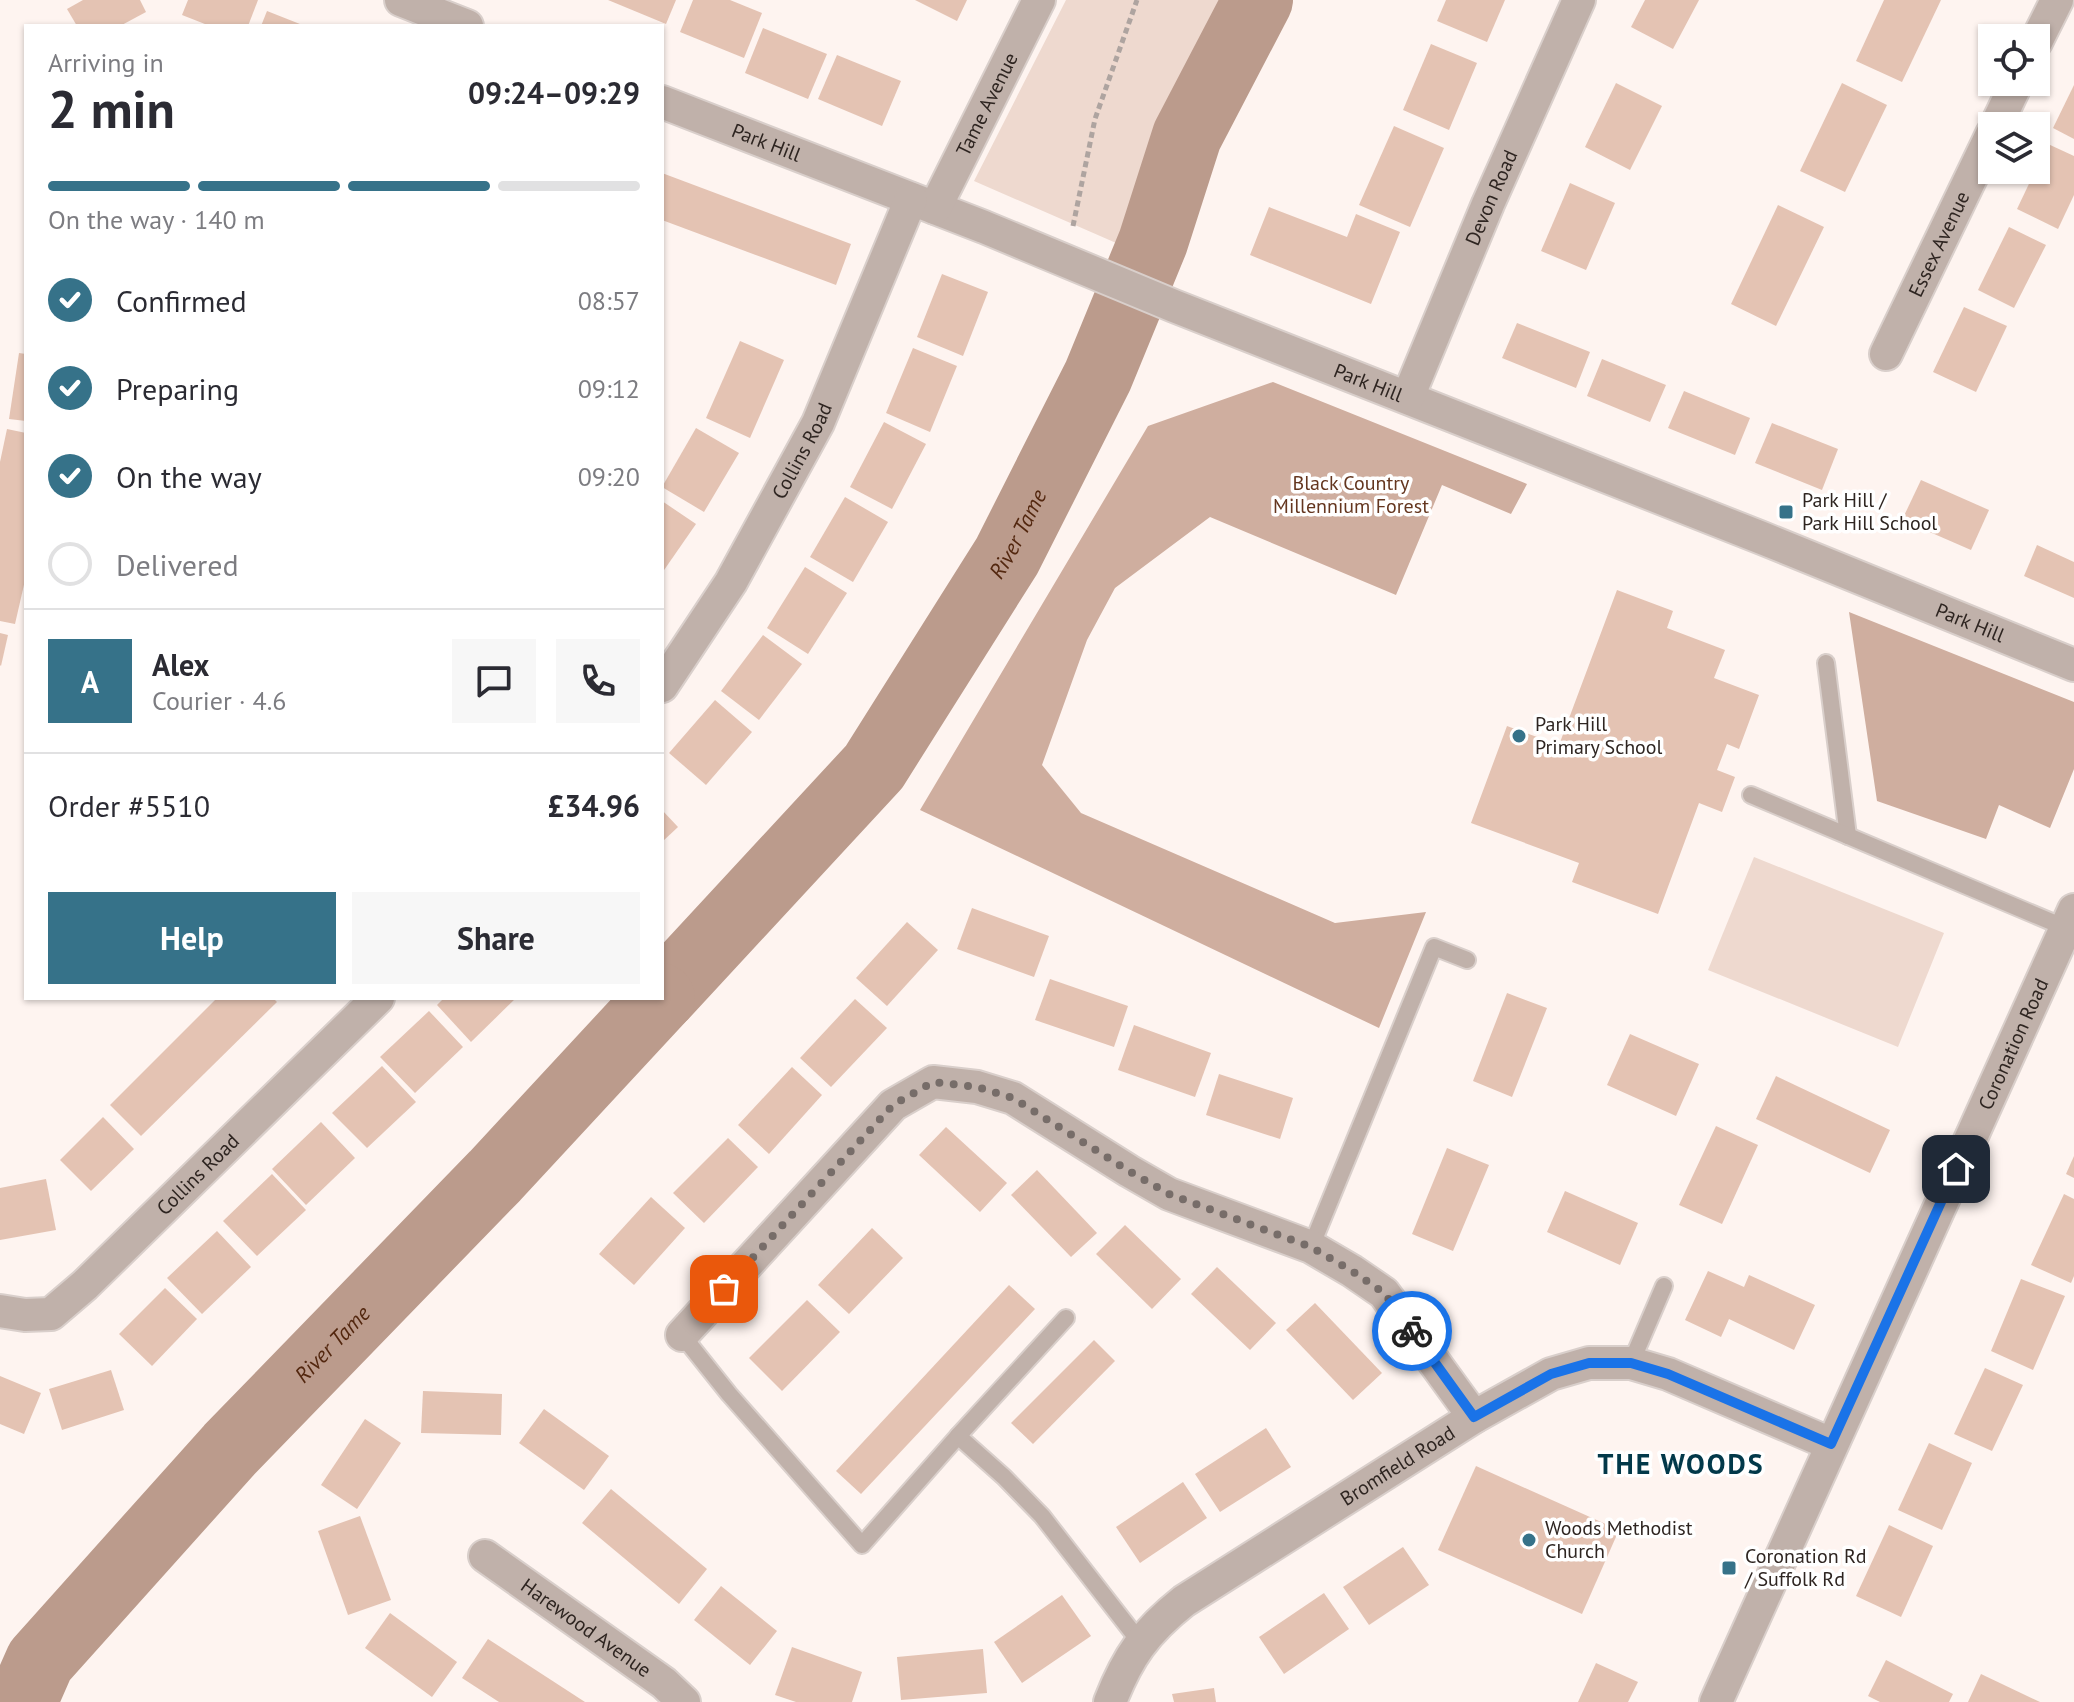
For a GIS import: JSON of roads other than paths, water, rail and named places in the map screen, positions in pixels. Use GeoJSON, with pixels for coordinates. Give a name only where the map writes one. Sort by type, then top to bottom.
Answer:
{"type":"FeatureCollection","features":[{"type":"Feature","properties":{"kind":"street"},"geometry":{"type":"LineString","coordinates":[[401,0],[462,24]]}},
{"type":"Feature","properties":{"kind":"street","name":"Tame Avenue"},"geometry":{"type":"LineString","coordinates":[[923,204],[1039,0]]}},
{"type":"Feature","properties":{"kind":"street","name":"Devon Road"},"geometry":{"type":"LineString","coordinates":[[1408,397],[1488,204],[1579,0]]}},
{"type":"Feature","properties":{"kind":"street"},"geometry":{"type":"LineString","coordinates":[[2045,24],[2057,0]]}},
{"type":"Feature","properties":{"kind":"street","name":"Park Hill"},"geometry":{"type":"LineString","coordinates":[[664,103],[1762,538],[2074,665]]}},
{"type":"Feature","properties":{"kind":"street","name":"Essex Avenue"},"geometry":{"type":"LineString","coordinates":[[1886,354],[1978,163]]}},
{"type":"Feature","properties":{"kind":"street","name":"Collins Road"},"geometry":{"type":"LineString","coordinates":[[664,683],[731,582],[818,423],[923,204]]}},
{"type":"Feature","properties":{"kind":"street","name":"Coronation Road"},"geometry":{"type":"LineString","coordinates":[[1716,1702],[2070,919]]}},
{"type":"Feature","properties":{"kind":"street","name":"Collins Road"},"geometry":{"type":"LineString","coordinates":[[0,1311],[25,1315],[51,1314],[85,1285],[376,1000]]}},
{"type":"Feature","properties":{"kind":"street"},"geometry":{"type":"LineString","coordinates":[[682,1335],[893,1105],[933,1082],[977,1087],[1013,1098],[1169,1194],[1311,1247],[1352,1271],[1384,1293],[1474,1417]]}},
{"type":"Feature","properties":{"kind":"street","name":"Bromfield Road"},"geometry":{"type":"LineString","coordinates":[[1110,1702],[1122,1670],[1140,1642],[1163,1617],[1184,1601],[1474,1417],[1551,1374],[1589,1363],[1631,1363],[1668,1374],[1831,1444]]}},
{"type":"Feature","properties":{"kind":"street","name":"Harewood Avenue"},"geometry":{"type":"LineString","coordinates":[[485,1556],[664,1683],[684,1702]]}},
{"type":"Feature","properties":{"kind":"lane"},"geometry":{"type":"LineString","coordinates":[[1826,663],[1848,836]]}},
{"type":"Feature","properties":{"kind":"lane"},"geometry":{"type":"LineString","coordinates":[[1751,795],[1848,836],[2070,919]]}},
{"type":"Feature","properties":{"kind":"lane"},"geometry":{"type":"LineString","coordinates":[[1311,1247],[1434,947],[1467,960]]}},
{"type":"Feature","properties":{"kind":"lane"},"geometry":{"type":"LineString","coordinates":[[1631,1363],[1664,1286]]}},
{"type":"Feature","properties":{"kind":"lane"},"geometry":{"type":"LineString","coordinates":[[682,1335],[729,1394],[862,1545],[1066,1318]]}},
{"type":"Feature","properties":{"kind":"lane"},"geometry":{"type":"LineString","coordinates":[[958,1436],[1042,1516],[1140,1642]]}},
{"type":"Feature","properties":{"kind":"waterway","name":"River Tame"},"geometry":{"type":"LineString","coordinates":[[664,994],[874,767],[1007,556],[1098,376],[1153,242],[1187,136],[1258,0]]}},
{"type":"Feature","properties":{"kind":"waterway","name":"River Tame"},"geometry":{"type":"LineString","coordinates":[[22,1702],[40,1661],[230,1449],[495,1176],[658,1000]]}},
{"type":"Feature","properties":{"kind":"place","name":"Park Hill / Park Hill School"},"geometry":{"type":"Point","coordinates":[1786,512]}},
{"type":"Feature","properties":{"kind":"place","name":"Park Hill Primary School"},"geometry":{"type":"Point","coordinates":[1519,736]}},
{"type":"Feature","properties":{"kind":"place","name":"Woods Methodist Church"},"geometry":{"type":"Point","coordinates":[1529,1540]}},
{"type":"Feature","properties":{"kind":"place","name":"Coronation Rd / Suffolk Rd"},"geometry":{"type":"Point","coordinates":[1729,1568]}},
{"type":"Feature","properties":{"kind":"district","name":"THE WOODS"},"geometry":{"type":"Point","coordinates":[1681,1463]}},
{"type":"Feature","properties":{"kind":"park label","name":"Black Country Millennium Forest"},"geometry":{"type":"Point","coordinates":[1351,494]}}]}
